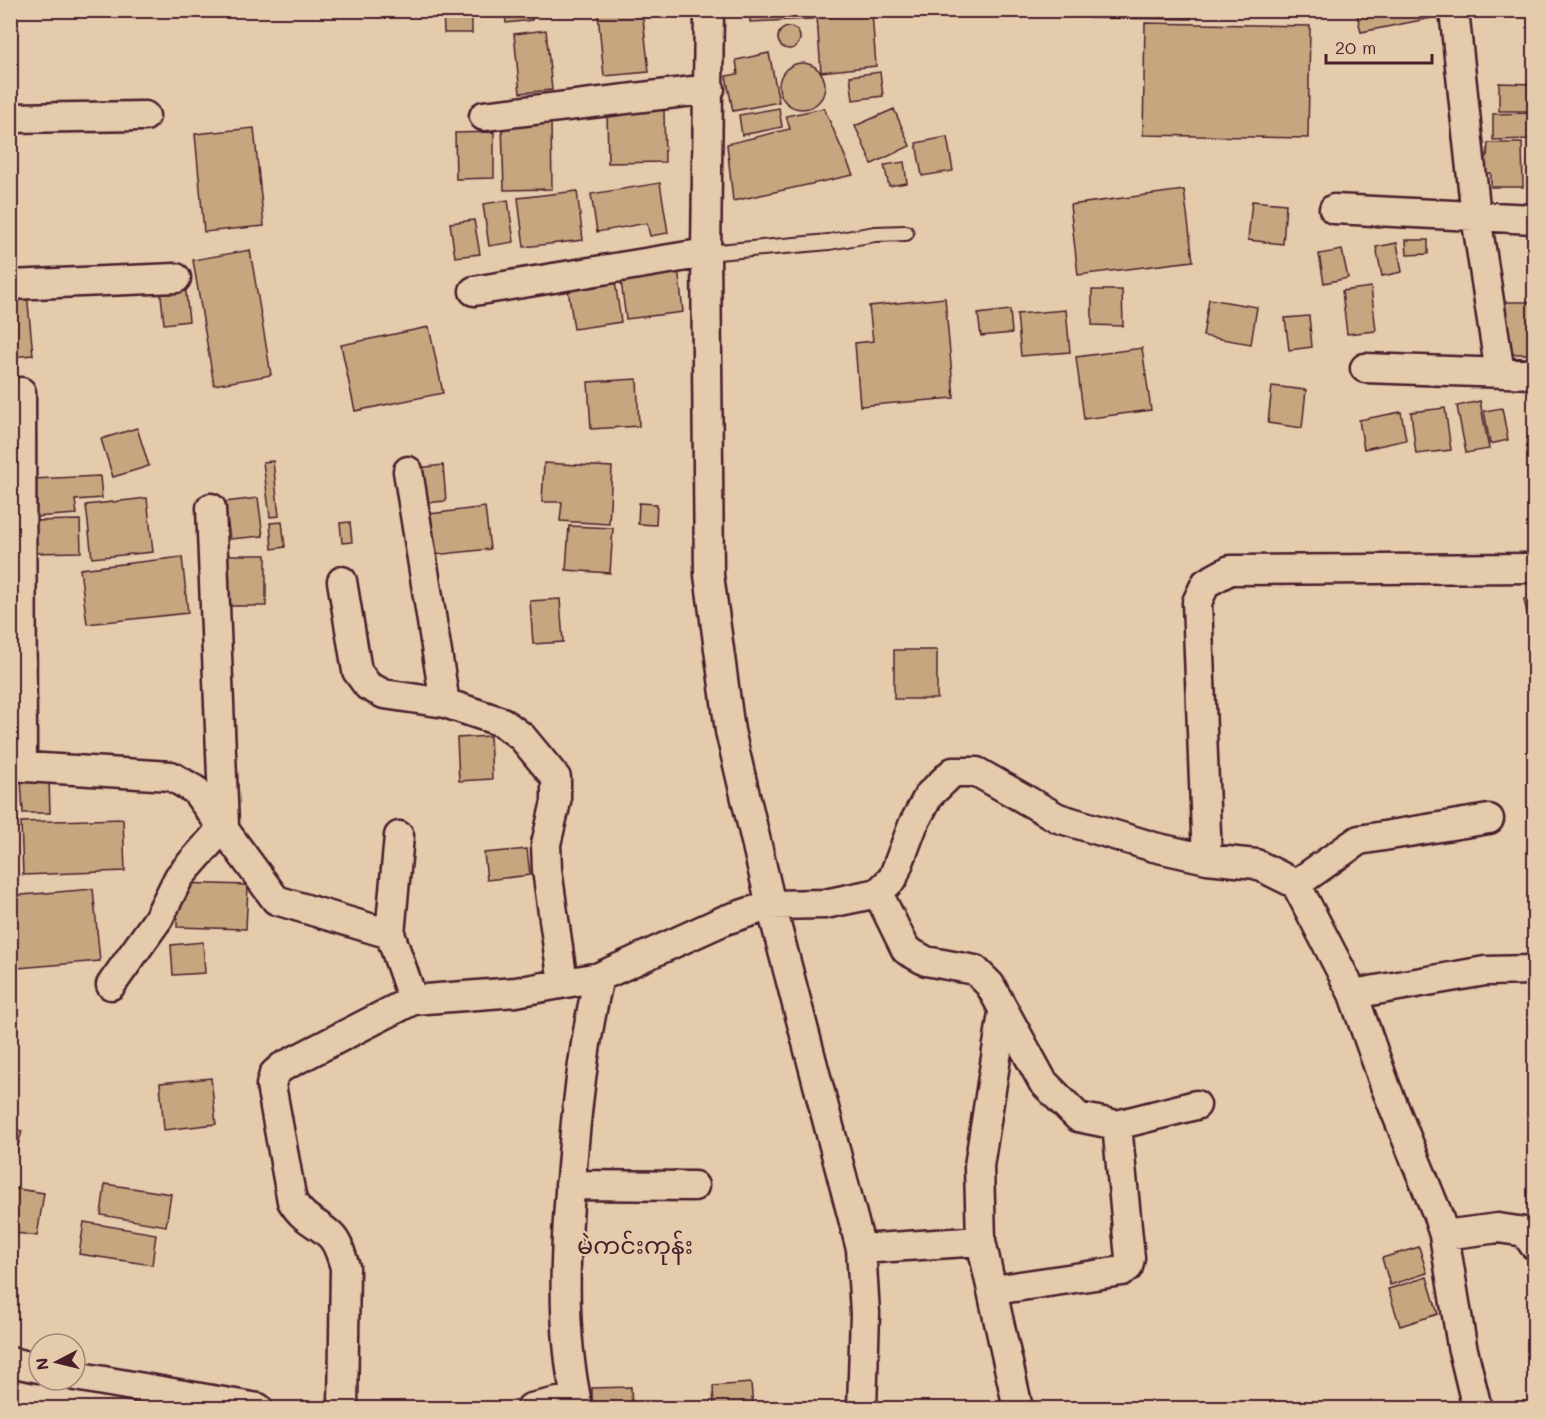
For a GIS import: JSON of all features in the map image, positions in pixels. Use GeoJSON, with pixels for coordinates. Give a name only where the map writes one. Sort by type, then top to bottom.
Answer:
{"type":"FeatureCollection","features":[{"type":"Feature","properties":{"kind":"street"},"geometry":{"type":"LineString","coordinates":[[709,10],[710,89],[706,253],[709,575],[730,731],[771,905],[861,1249],[865,1313],[862,1408]]}},
{"type":"Feature","properties":{"kind":"street"},"geometry":{"type":"LineString","coordinates":[[1454,10],[1476,216],[1500,373]]}},
{"type":"Feature","properties":{"kind":"street"},"geometry":{"type":"LineString","coordinates":[[484,116],[710,89]]}},
{"type":"Feature","properties":{"kind":"street"},"geometry":{"type":"LineString","coordinates":[[10,118],[145,116]]}},
{"type":"Feature","properties":{"kind":"street"},"geometry":{"type":"LineString","coordinates":[[1334,209],[1534,219]]}},
{"type":"Feature","properties":{"kind":"street"},"geometry":{"type":"LineString","coordinates":[[474,291],[706,253]]}},
{"type":"Feature","properties":{"kind":"street"},"geometry":{"type":"LineString","coordinates":[[10,285],[176,278]]}},
{"type":"Feature","properties":{"kind":"street"},"geometry":{"type":"LineString","coordinates":[[1365,368],[1534,375]]}},
{"type":"Feature","properties":{"kind":"street"},"geometry":{"type":"LineString","coordinates":[[21,393],[16,766],[171,776],[195,790],[224,826],[276,900],[390,934]]}},
{"type":"Feature","properties":{"kind":"street"},"geometry":{"type":"LineString","coordinates":[[408,471],[445,703]]}},
{"type":"Feature","properties":{"kind":"street"},"geometry":{"type":"LineString","coordinates":[[111,985],[158,919],[178,877],[224,826],[212,508]]}},
{"type":"Feature","properties":{"kind":"street"},"geometry":{"type":"LineString","coordinates":[[1198,856],[1197,602],[1206,583],[1230,570],[1534,568]]}},
{"type":"Feature","properties":{"kind":"street"},"geometry":{"type":"LineString","coordinates":[[342,581],[357,671],[368,686],[384,693],[445,703],[502,722],[522,737],[555,778],[556,801],[546,844],[547,870],[563,983]]}},
{"type":"Feature","properties":{"kind":"street"},"geometry":{"type":"LineString","coordinates":[[343,1408],[345,1267],[339,1248],[331,1236],[301,1216],[292,1201],[271,1085],[274,1074],[282,1067],[413,1000],[516,992],[599,977],[725,920],[771,905],[825,904],[878,893],[893,878],[914,825],[929,795],[953,772],[977,772],[1058,818],[1154,847],[1256,864],[1296,884],[1353,994],[1444,1235],[1462,1346],[1477,1408]]}},
{"type":"Feature","properties":{"kind":"street"},"geometry":{"type":"LineString","coordinates":[[1296,884],[1359,840],[1489,819]]}},
{"type":"Feature","properties":{"kind":"street"},"geometry":{"type":"LineString","coordinates":[[399,836],[390,934],[413,1000]]}},
{"type":"Feature","properties":{"kind":"street"},"geometry":{"type":"LineString","coordinates":[[878,893],[906,950],[926,961],[975,970],[990,985],[1003,1013],[1043,1082],[1078,1117],[1118,1125],[1196,1105]]}},
{"type":"Feature","properties":{"kind":"street"},"geometry":{"type":"LineString","coordinates":[[1353,994],[1485,971],[1534,970]]}},
{"type":"Feature","properties":{"kind":"street"},"geometry":{"type":"LineString","coordinates":[[531,1408],[577,1403],[566,1322],[565,1254],[581,1070],[589,1019],[599,977]]}},
{"type":"Feature","properties":{"kind":"street"},"geometry":{"type":"LineString","coordinates":[[1003,1013],[979,1166],[981,1241],[994,1290],[1018,1408]]}},
{"type":"Feature","properties":{"kind":"street"},"geometry":{"type":"LineString","coordinates":[[994,1290],[1122,1271],[1128,1267],[1130,1258],[1118,1125]]}},
{"type":"Feature","properties":{"kind":"street"},"geometry":{"type":"LineString","coordinates":[[570,1185],[694,1186]]}},
{"type":"Feature","properties":{"kind":"street"},"geometry":{"type":"LineString","coordinates":[[1444,1235],[1498,1228],[1525,1232],[1534,1245]]}},
{"type":"Feature","properties":{"kind":"street"},"geometry":{"type":"LineString","coordinates":[[861,1249],[981,1241]]}},
{"type":"Feature","properties":{"kind":"street"},"geometry":{"type":"LineString","coordinates":[[10,1362],[27,1366]]}},
{"type":"Feature","properties":{"kind":"street"},"geometry":{"type":"LineString","coordinates":[[87,1378],[258,1408]]}},
{"type":"Feature","properties":{"kind":"lane"},"geometry":{"type":"LineString","coordinates":[[706,253],[829,242],[876,234],[906,233]]}},
{"type":"Feature","properties":{"kind":"building"},"geometry":{"type":"Polygon","coordinates":[[[443,10],[472,10],[472,33],[444,33],[443,10]]]}},
{"type":"Feature","properties":{"kind":"building"},"geometry":{"type":"Polygon","coordinates":[[[505,10],[531,10],[532,20],[506,23],[505,10]]]}},
{"type":"Feature","properties":{"kind":"building"},"geometry":{"type":"Polygon","coordinates":[[[642,10],[649,72],[604,76],[598,14],[642,10]]]}},
{"type":"Feature","properties":{"kind":"building"},"geometry":{"type":"Polygon","coordinates":[[[750,10],[811,10],[812,19],[750,22],[750,10]]]}},
{"type":"Feature","properties":{"kind":"building"},"geometry":{"type":"Polygon","coordinates":[[[1090,10],[1191,10],[1191,19],[1090,18],[1090,10]]]}},
{"type":"Feature","properties":{"kind":"building"},"geometry":{"type":"Polygon","coordinates":[[[1356,10],[1430,10],[1432,18],[1361,32],[1356,10]]]}},
{"type":"Feature","properties":{"kind":"building"},"geometry":{"type":"Polygon","coordinates":[[[872,13],[876,66],[821,72],[817,18],[872,13]]]}},
{"type":"Feature","properties":{"kind":"building"},"geometry":{"type":"Polygon","coordinates":[[[1145,23],[1310,26],[1308,138],[1143,135],[1145,23]]]}},
{"type":"Feature","properties":{"kind":"building"},"geometry":{"type":"Polygon","coordinates":[[[789,27],[799,34],[800,38],[793,48],[789,49],[779,42],[778,38],[785,28],[789,27]]]}},
{"type":"Feature","properties":{"kind":"building"},"geometry":{"type":"Polygon","coordinates":[[[546,30],[552,90],[520,93],[514,34],[546,30]]]}},
{"type":"Feature","properties":{"kind":"building"},"geometry":{"type":"Polygon","coordinates":[[[769,53],[779,102],[733,111],[726,76],[738,74],[736,60],[769,53]]]}},
{"type":"Feature","properties":{"kind":"building"},"geometry":{"type":"Polygon","coordinates":[[[802,63],[818,70],[825,86],[818,102],[802,109],[786,102],[779,86],[786,70],[802,63]]]}},
{"type":"Feature","properties":{"kind":"building"},"geometry":{"type":"Polygon","coordinates":[[[880,72],[883,96],[853,100],[850,76],[880,72]]]}},
{"type":"Feature","properties":{"kind":"building"},"geometry":{"type":"Polygon","coordinates":[[[1499,83],[1534,84],[1534,111],[1499,111],[1499,83]]]}},
{"type":"Feature","properties":{"kind":"building"},"geometry":{"type":"Polygon","coordinates":[[[779,108],[782,127],[742,135],[739,115],[779,108]]]}},
{"type":"Feature","properties":{"kind":"building"},"geometry":{"type":"Polygon","coordinates":[[[824,108],[853,175],[733,201],[727,144],[790,129],[786,116],[824,108]]]}},
{"type":"Feature","properties":{"kind":"building"},"geometry":{"type":"Polygon","coordinates":[[[894,109],[910,146],[872,164],[855,126],[894,109]]]}},
{"type":"Feature","properties":{"kind":"building"},"geometry":{"type":"Polygon","coordinates":[[[664,110],[665,162],[608,163],[607,111],[664,110]]]}},
{"type":"Feature","properties":{"kind":"building"},"geometry":{"type":"Polygon","coordinates":[[[1532,113],[1532,139],[1493,140],[1493,114],[1532,113]]]}},
{"type":"Feature","properties":{"kind":"building"},"geometry":{"type":"Polygon","coordinates":[[[551,123],[552,189],[504,190],[502,124],[551,123]]]}},
{"type":"Feature","properties":{"kind":"building"},"geometry":{"type":"Polygon","coordinates":[[[254,128],[264,226],[204,232],[195,134],[254,128]]]}},
{"type":"Feature","properties":{"kind":"building"},"geometry":{"type":"Polygon","coordinates":[[[494,132],[494,178],[456,179],[455,133],[494,132]]]}},
{"type":"Feature","properties":{"kind":"building"},"geometry":{"type":"Polygon","coordinates":[[[947,137],[953,171],[922,176],[916,143],[947,137]]]}},
{"type":"Feature","properties":{"kind":"building"},"geometry":{"type":"Polygon","coordinates":[[[1488,143],[1522,143],[1523,187],[1491,187],[1491,173],[1481,174],[1480,157],[1487,157],[1488,143]]]}},
{"type":"Feature","properties":{"kind":"building"},"geometry":{"type":"Polygon","coordinates":[[[904,162],[907,183],[889,186],[884,165],[904,162]]]}},
{"type":"Feature","properties":{"kind":"building"},"geometry":{"type":"Polygon","coordinates":[[[660,183],[668,233],[650,236],[647,223],[597,232],[591,194],[660,183]]]}},
{"type":"Feature","properties":{"kind":"building"},"geometry":{"type":"Polygon","coordinates":[[[1184,190],[1193,261],[1078,275],[1070,205],[1184,190]]]}},
{"type":"Feature","properties":{"kind":"building"},"geometry":{"type":"Polygon","coordinates":[[[577,191],[583,240],[524,247],[518,198],[577,191]]]}},
{"type":"Feature","properties":{"kind":"building"},"geometry":{"type":"Polygon","coordinates":[[[508,200],[514,242],[489,246],[483,204],[508,200]]]}},
{"type":"Feature","properties":{"kind":"building"},"geometry":{"type":"Polygon","coordinates":[[[1252,201],[1286,204],[1283,244],[1248,240],[1252,201]]]}},
{"type":"Feature","properties":{"kind":"building"},"geometry":{"type":"Polygon","coordinates":[[[474,220],[480,254],[455,257],[450,223],[474,220]]]}},
{"type":"Feature","properties":{"kind":"building"},"geometry":{"type":"Polygon","coordinates":[[[1406,240],[1428,240],[1428,254],[1407,255],[1406,240]]]}},
{"type":"Feature","properties":{"kind":"building"},"geometry":{"type":"Polygon","coordinates":[[[1397,243],[1402,272],[1382,276],[1376,247],[1397,243]]]}},
{"type":"Feature","properties":{"kind":"building"},"geometry":{"type":"Polygon","coordinates":[[[250,250],[271,375],[214,385],[193,260],[250,250]]]}},
{"type":"Feature","properties":{"kind":"building"},"geometry":{"type":"Polygon","coordinates":[[[1342,250],[1348,278],[1324,283],[1319,254],[1342,250]]]}},
{"type":"Feature","properties":{"kind":"building"},"geometry":{"type":"Polygon","coordinates":[[[678,267],[683,312],[626,319],[620,274],[678,267]]]}},
{"type":"Feature","properties":{"kind":"building"},"geometry":{"type":"Polygon","coordinates":[[[614,274],[621,322],[574,329],[567,282],[614,274]]]}},
{"type":"Feature","properties":{"kind":"building"},"geometry":{"type":"Polygon","coordinates":[[[185,283],[189,321],[164,324],[160,286],[185,283]]]}},
{"type":"Feature","properties":{"kind":"building"},"geometry":{"type":"Polygon","coordinates":[[[1371,287],[1376,331],[1347,334],[1342,291],[1371,287]]]}},
{"type":"Feature","properties":{"kind":"building"},"geometry":{"type":"Polygon","coordinates":[[[1092,290],[1122,290],[1123,326],[1092,325],[1092,290]]]}},
{"type":"Feature","properties":{"kind":"building"},"geometry":{"type":"Polygon","coordinates":[[[27,293],[33,355],[10,357],[10,294],[27,293]]]}},
{"type":"Feature","properties":{"kind":"building"},"geometry":{"type":"Polygon","coordinates":[[[945,298],[954,398],[860,406],[855,343],[873,341],[869,306],[945,298]]]}},
{"type":"Feature","properties":{"kind":"building"},"geometry":{"type":"Polygon","coordinates":[[[1209,299],[1257,307],[1251,344],[1203,336],[1209,299]]]}},
{"type":"Feature","properties":{"kind":"building"},"geometry":{"type":"Polygon","coordinates":[[[1499,302],[1532,302],[1533,354],[1500,354],[1499,302]]]}},
{"type":"Feature","properties":{"kind":"building"},"geometry":{"type":"Polygon","coordinates":[[[1010,310],[1012,333],[981,336],[978,314],[1010,310]]]}},
{"type":"Feature","properties":{"kind":"building"},"geometry":{"type":"Polygon","coordinates":[[[1066,310],[1070,352],[1021,356],[1017,314],[1066,310]]]}},
{"type":"Feature","properties":{"kind":"building"},"geometry":{"type":"Polygon","coordinates":[[[1309,316],[1312,347],[1289,350],[1285,318],[1309,316]]]}},
{"type":"Feature","properties":{"kind":"building"},"geometry":{"type":"Polygon","coordinates":[[[429,327],[443,393],[355,411],[341,345],[429,327]]]}},
{"type":"Feature","properties":{"kind":"building"},"geometry":{"type":"Polygon","coordinates":[[[1142,348],[1151,410],[1084,419],[1076,357],[1142,348]]]}},
{"type":"Feature","properties":{"kind":"building"},"geometry":{"type":"Polygon","coordinates":[[[637,379],[639,426],[591,429],[588,382],[637,379]]]}},
{"type":"Feature","properties":{"kind":"building"},"geometry":{"type":"Polygon","coordinates":[[[1272,386],[1306,390],[1302,428],[1268,423],[1272,386]]]}},
{"type":"Feature","properties":{"kind":"building"},"geometry":{"type":"Polygon","coordinates":[[[1480,401],[1489,449],[1466,453],[1457,406],[1480,401]]]}},
{"type":"Feature","properties":{"kind":"building"},"geometry":{"type":"Polygon","coordinates":[[[1445,408],[1451,450],[1416,454],[1411,412],[1445,408]]]}},
{"type":"Feature","properties":{"kind":"building"},"geometry":{"type":"Polygon","coordinates":[[[1502,408],[1508,440],[1490,444],[1484,411],[1502,408]]]}},
{"type":"Feature","properties":{"kind":"building"},"geometry":{"type":"Polygon","coordinates":[[[1401,412],[1406,440],[1364,449],[1359,420],[1401,412]]]}},
{"type":"Feature","properties":{"kind":"building"},"geometry":{"type":"Polygon","coordinates":[[[137,428],[149,466],[113,477],[101,439],[137,428]]]}},
{"type":"Feature","properties":{"kind":"building"},"geometry":{"type":"Polygon","coordinates":[[[273,461],[279,516],[270,517],[263,462],[273,461]]]}},
{"type":"Feature","properties":{"kind":"building"},"geometry":{"type":"Polygon","coordinates":[[[544,463],[612,467],[609,524],[560,521],[562,502],[542,502],[544,463]]]}},
{"type":"Feature","properties":{"kind":"building"},"geometry":{"type":"Polygon","coordinates":[[[443,465],[446,501],[422,503],[418,468],[443,465]]]}},
{"type":"Feature","properties":{"kind":"building"},"geometry":{"type":"Polygon","coordinates":[[[100,476],[102,498],[75,500],[77,514],[34,517],[32,479],[100,476]]]}},
{"type":"Feature","properties":{"kind":"building"},"geometry":{"type":"Polygon","coordinates":[[[147,498],[153,552],[92,558],[86,505],[147,498]]]}},
{"type":"Feature","properties":{"kind":"building"},"geometry":{"type":"Polygon","coordinates":[[[258,498],[263,536],[230,539],[225,502],[258,498]]]}},
{"type":"Feature","properties":{"kind":"building"},"geometry":{"type":"Polygon","coordinates":[[[639,503],[657,504],[656,525],[638,524],[639,503]]]}},
{"type":"Feature","properties":{"kind":"building"},"geometry":{"type":"Polygon","coordinates":[[[485,507],[490,549],[434,555],[430,514],[485,507]]]}},
{"type":"Feature","properties":{"kind":"building"},"geometry":{"type":"Polygon","coordinates":[[[80,520],[81,552],[31,553],[30,521],[80,520]]]}},
{"type":"Feature","properties":{"kind":"building"},"geometry":{"type":"Polygon","coordinates":[[[282,522],[285,547],[272,549],[270,523],[282,522]]]}},
{"type":"Feature","properties":{"kind":"building"},"geometry":{"type":"Polygon","coordinates":[[[350,522],[352,542],[342,543],[340,523],[350,522]]]}},
{"type":"Feature","properties":{"kind":"building"},"geometry":{"type":"Polygon","coordinates":[[[569,526],[613,528],[610,573],[566,570],[569,526]]]}},
{"type":"Feature","properties":{"kind":"building"},"geometry":{"type":"Polygon","coordinates":[[[228,555],[266,555],[266,606],[229,606],[228,555]]]}},
{"type":"Feature","properties":{"kind":"building"},"geometry":{"type":"Polygon","coordinates":[[[182,557],[188,613],[87,624],[80,569],[182,557]]]}},
{"type":"Feature","properties":{"kind":"building"},"geometry":{"type":"Polygon","coordinates":[[[1534,597],[1534,633],[1531,633],[1524,599],[1534,597]]]}},
{"type":"Feature","properties":{"kind":"building"},"geometry":{"type":"Polygon","coordinates":[[[560,599],[563,642],[533,644],[530,601],[560,599]]]}},
{"type":"Feature","properties":{"kind":"building"},"geometry":{"type":"Polygon","coordinates":[[[894,650],[937,650],[937,699],[894,699],[894,650]]]}},
{"type":"Feature","properties":{"kind":"building"},"geometry":{"type":"Polygon","coordinates":[[[490,736],[492,779],[459,781],[457,738],[490,736]]]}},
{"type":"Feature","properties":{"kind":"building"},"geometry":{"type":"Polygon","coordinates":[[[10,777],[16,777],[17,813],[10,813],[10,777]]]}},
{"type":"Feature","properties":{"kind":"building"},"geometry":{"type":"Polygon","coordinates":[[[21,779],[49,779],[50,813],[23,813],[21,779]]]}},
{"type":"Feature","properties":{"kind":"building"},"geometry":{"type":"Polygon","coordinates":[[[123,819],[125,871],[23,875],[21,822],[123,819]]]}},
{"type":"Feature","properties":{"kind":"building"},"geometry":{"type":"Polygon","coordinates":[[[527,849],[530,875],[487,880],[484,853],[527,849]]]}},
{"type":"Feature","properties":{"kind":"building"},"geometry":{"type":"Polygon","coordinates":[[[178,883],[248,885],[246,929],[177,927],[178,883]]]}},
{"type":"Feature","properties":{"kind":"building"},"geometry":{"type":"Polygon","coordinates":[[[93,889],[100,961],[18,968],[14,923],[10,923],[10,896],[93,889]]]}},
{"type":"Feature","properties":{"kind":"building"},"geometry":{"type":"Polygon","coordinates":[[[203,942],[205,973],[173,975],[171,945],[203,942]]]}},
{"type":"Feature","properties":{"kind":"building"},"geometry":{"type":"Polygon","coordinates":[[[211,1078],[216,1124],[164,1130],[160,1083],[211,1078]]]}},
{"type":"Feature","properties":{"kind":"building"},"geometry":{"type":"Polygon","coordinates":[[[10,1128],[22,1131],[10,1174],[10,1128]]]}},
{"type":"Feature","properties":{"kind":"building"},"geometry":{"type":"Polygon","coordinates":[[[105,1184],[171,1194],[166,1226],[101,1215],[105,1184]]]}},
{"type":"Feature","properties":{"kind":"building"},"geometry":{"type":"Polygon","coordinates":[[[11,1188],[44,1193],[37,1236],[10,1232],[11,1188]]]}},
{"type":"Feature","properties":{"kind":"building"},"geometry":{"type":"Polygon","coordinates":[[[84,1222],[156,1234],[152,1265],[79,1254],[84,1222]]]}},
{"type":"Feature","properties":{"kind":"building"},"geometry":{"type":"Polygon","coordinates":[[[1419,1247],[1427,1273],[1390,1285],[1382,1258],[1419,1247]]]}},
{"type":"Feature","properties":{"kind":"building"},"geometry":{"type":"Polygon","coordinates":[[[1427,1277],[1438,1314],[1400,1326],[1388,1289],[1427,1277]]]}},
{"type":"Feature","properties":{"kind":"building"},"geometry":{"type":"Polygon","coordinates":[[[751,1383],[753,1408],[714,1408],[713,1386],[751,1383]]]}},
{"type":"Feature","properties":{"kind":"building"},"geometry":{"type":"Polygon","coordinates":[[[631,1387],[632,1408],[592,1408],[592,1388],[631,1387]]]}},
{"type":"Feature","properties":{"kind":"district","name":"မဲကင်းကုန်း"},"geometry":{"type":"Point","coordinates":[635,1244]}}]}
